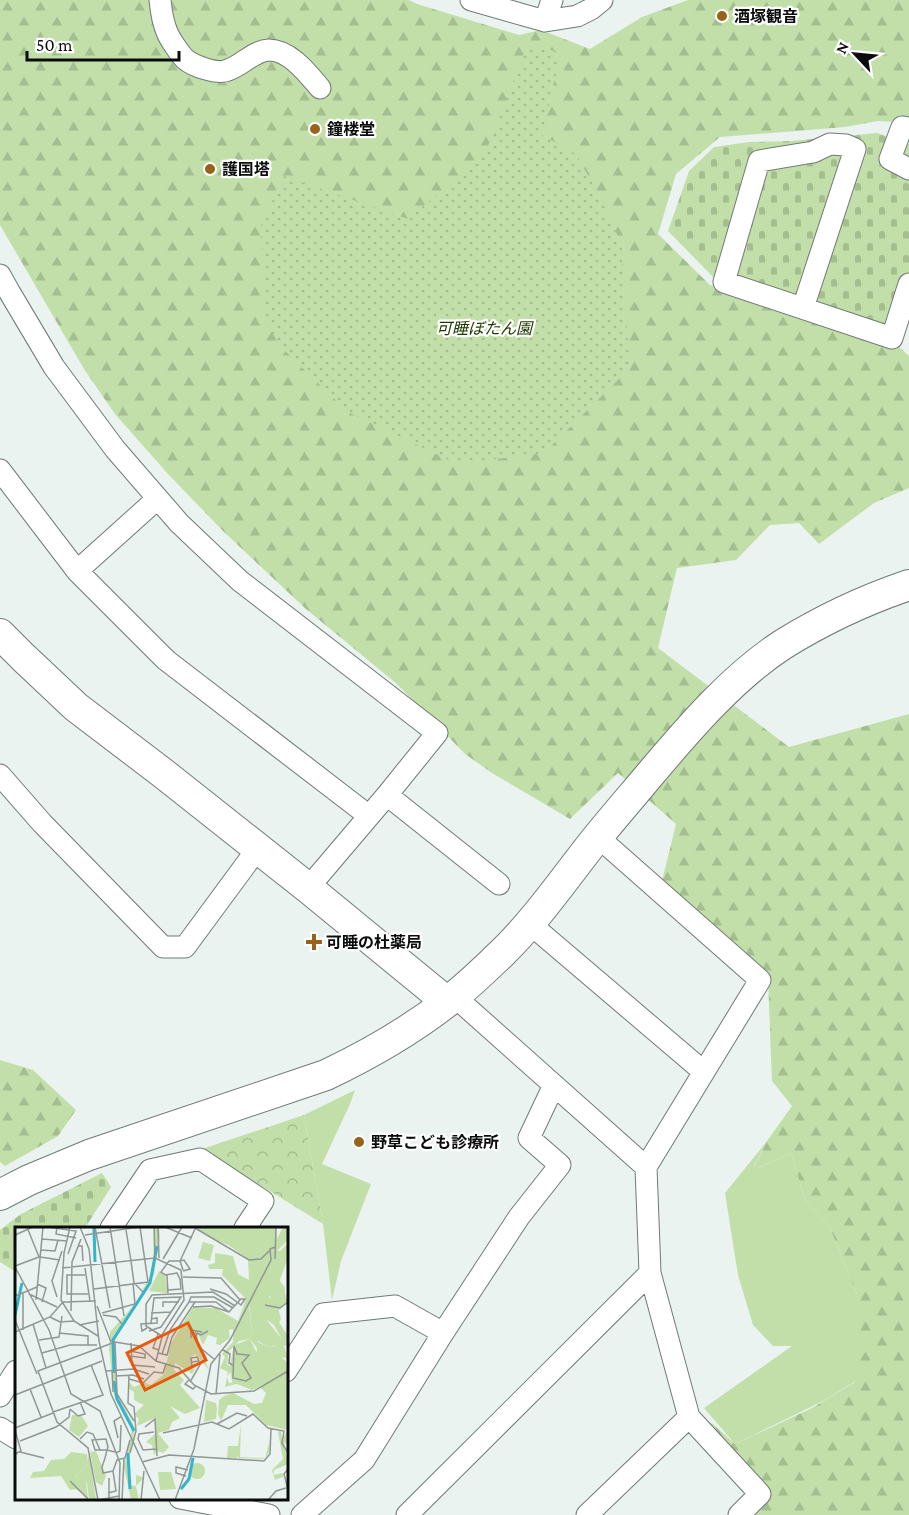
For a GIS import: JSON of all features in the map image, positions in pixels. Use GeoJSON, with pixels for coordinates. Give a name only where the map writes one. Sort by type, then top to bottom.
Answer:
{"type":"FeatureCollection","features":[{"type":"Feature","properties":{"kind":"street"},"geometry":{"type":"LineString","coordinates":[[160,0],[167,32],[185,59],[204,69],[226,71],[248,57],[270,50],[293,59],[306,70],[320,88]]}},
{"type":"Feature","properties":{"kind":"street"},"geometry":{"type":"LineString","coordinates":[[471,0],[545,21],[577,16],[602,0]]}},
{"type":"Feature","properties":{"kind":"street"},"geometry":{"type":"LineString","coordinates":[[545,21],[552,0]]}},
{"type":"Feature","properties":{"kind":"street"},"geometry":{"type":"LineString","coordinates":[[909,128],[902,127],[890,159],[909,169]]}},
{"type":"Feature","properties":{"kind":"street"},"geometry":{"type":"LineString","coordinates":[[803,308],[855,149],[846,145],[830,144],[813,152],[759,161],[724,282],[892,338],[909,284]]}},
{"type":"Feature","properties":{"kind":"street"},"geometry":{"type":"LineString","coordinates":[[0,274],[54,367],[115,449],[179,523],[240,581],[436,733],[308,888]]}},
{"type":"Feature","properties":{"kind":"street"},"geometry":{"type":"LineString","coordinates":[[0,470],[77,571],[166,660],[369,816]]}},
{"type":"Feature","properties":{"kind":"street"},"geometry":{"type":"LineString","coordinates":[[77,571],[157,499]]}},
{"type":"Feature","properties":{"kind":"street"},"geometry":{"type":"LineString","coordinates":[[0,1195],[88,1155],[326,1075],[355,1062],[393,1039],[450,999],[502,952],[529,923],[686,733],[737,681],[780,646],[813,627],[877,596],[909,585]]}},
{"type":"Feature","properties":{"kind":"street"},"geometry":{"type":"LineString","coordinates":[[2,639],[76,707],[450,999],[554,1085],[646,1167]]}},
{"type":"Feature","properties":{"kind":"street"},"geometry":{"type":"LineString","coordinates":[[0,775],[42,823],[163,947],[185,947],[258,848]]}},
{"type":"Feature","properties":{"kind":"street"},"geometry":{"type":"LineString","coordinates":[[387,795],[499,884]]}},
{"type":"Feature","properties":{"kind":"street"},"geometry":{"type":"LineString","coordinates":[[598,837],[760,980],[646,1167],[650,1273],[689,1417],[760,1494],[739,1515]]}},
{"type":"Feature","properties":{"kind":"street"},"geometry":{"type":"LineString","coordinates":[[529,923],[704,1072]]}},
{"type":"Feature","properties":{"kind":"street"},"geometry":{"type":"LineString","coordinates":[[302,1515],[364,1460],[519,1216],[560,1165],[529,1137],[554,1085]]}},
{"type":"Feature","properties":{"kind":"street"},"geometry":{"type":"LineString","coordinates":[[112,1227],[150,1170],[200,1159],[263,1201],[246,1227]]}},
{"type":"Feature","properties":{"kind":"street"},"geometry":{"type":"LineString","coordinates":[[407,1515],[650,1273]]}},
{"type":"Feature","properties":{"kind":"street"},"geometry":{"type":"LineString","coordinates":[[288,1368],[323,1314],[395,1305],[443,1333]]}},
{"type":"Feature","properties":{"kind":"street"},"geometry":{"type":"LineString","coordinates":[[0,1396],[15,1373]]}},
{"type":"Feature","properties":{"kind":"street"},"geometry":{"type":"LineString","coordinates":[[587,1515],[689,1417]]}},
{"type":"Feature","properties":{"kind":"street"},"geometry":{"type":"LineString","coordinates":[[0,1428],[15,1437]]}},
{"type":"Feature","properties":{"kind":"street"},"geometry":{"type":"LineString","coordinates":[[203,1501],[269,1515]]}},
{"type":"Feature","properties":{"kind":"green space"},"geometry":{"type":"Polygon","coordinates":[[[0,0],[409,0],[519,35],[541,30],[590,49],[642,17],[688,0],[909,0],[909,123],[878,121],[845,127],[720,137],[676,174],[658,234],[710,285],[838,321],[895,343],[909,356],[909,488],[874,503],[819,544],[799,523],[770,525],[736,560],[677,568],[658,648],[789,747],[909,714],[909,1515],[747,1515],[771,1493],[707,1429],[705,1421],[713,1424],[735,1444],[812,1408],[855,1382],[861,1345],[859,1300],[830,1228],[805,1200],[791,1153],[755,1169],[754,1167],[767,1141],[792,1106],[772,1081],[768,978],[662,881],[676,824],[618,773],[570,819],[492,773],[465,754],[397,684],[306,609],[223,531],[115,414],[84,369],[0,225],[0,0]]]}},
{"type":"Feature","properties":{"kind":"green space","name":"可睡ぼたん園"},"geometry":{"type":"Polygon","coordinates":[[[527,46],[561,52],[542,135],[576,154],[603,202],[622,246],[630,368],[544,453],[457,464],[348,412],[284,350],[264,321],[261,225],[284,176],[408,219],[485,154],[527,46]]]}},
{"type":"Feature","properties":{"kind":"green space"},"geometry":{"type":"Polygon","coordinates":[[[877,133],[909,144],[909,302],[897,340],[720,284],[668,231],[689,171],[714,147],[749,142],[791,141],[877,133]]]}},
{"type":"Feature","properties":{"kind":"green space"},"geometry":{"type":"Polygon","coordinates":[[[0,1060],[33,1070],[76,1110],[58,1136],[5,1166],[0,1162],[0,1060]]]}},
{"type":"Feature","properties":{"kind":"green space"},"geometry":{"type":"Polygon","coordinates":[[[355,1090],[322,1164],[371,1184],[341,1261],[332,1300],[323,1224],[304,1115],[355,1090]]]}},
{"type":"Feature","properties":{"kind":"green space"},"geometry":{"type":"Polygon","coordinates":[[[304,1115],[323,1224],[202,1149],[304,1115]]]}},
{"type":"Feature","properties":{"kind":"green space"},"geometry":{"type":"Polygon","coordinates":[[[767,1141],[754,1166],[755,1169],[791,1153],[805,1200],[830,1228],[859,1300],[864,1337],[859,1379],[823,1401],[735,1444],[704,1408],[792,1346],[773,1346],[753,1325],[738,1275],[725,1193],[767,1141]]]}},
{"type":"Feature","properties":{"kind":"green space"},"geometry":{"type":"Polygon","coordinates":[[[102,1173],[111,1187],[86,1227],[15,1227],[15,1271],[0,1262],[0,1230],[21,1214],[102,1173]]]}},
{"type":"Feature","properties":{"kind":"place","name":"酒塚観音"},"geometry":{"type":"Point","coordinates":[722,16]}},
{"type":"Feature","properties":{"kind":"place","name":"鐘楼堂"},"geometry":{"type":"Point","coordinates":[315,129]}},
{"type":"Feature","properties":{"kind":"place","name":"護国塔"},"geometry":{"type":"Point","coordinates":[210,169]}},
{"type":"Feature","properties":{"kind":"place","name":"可睡の杜薬局"},"geometry":{"type":"Point","coordinates":[314,942]}},
{"type":"Feature","properties":{"kind":"place","name":"野草こども診療所"},"geometry":{"type":"Point","coordinates":[359,1142]}}]}
